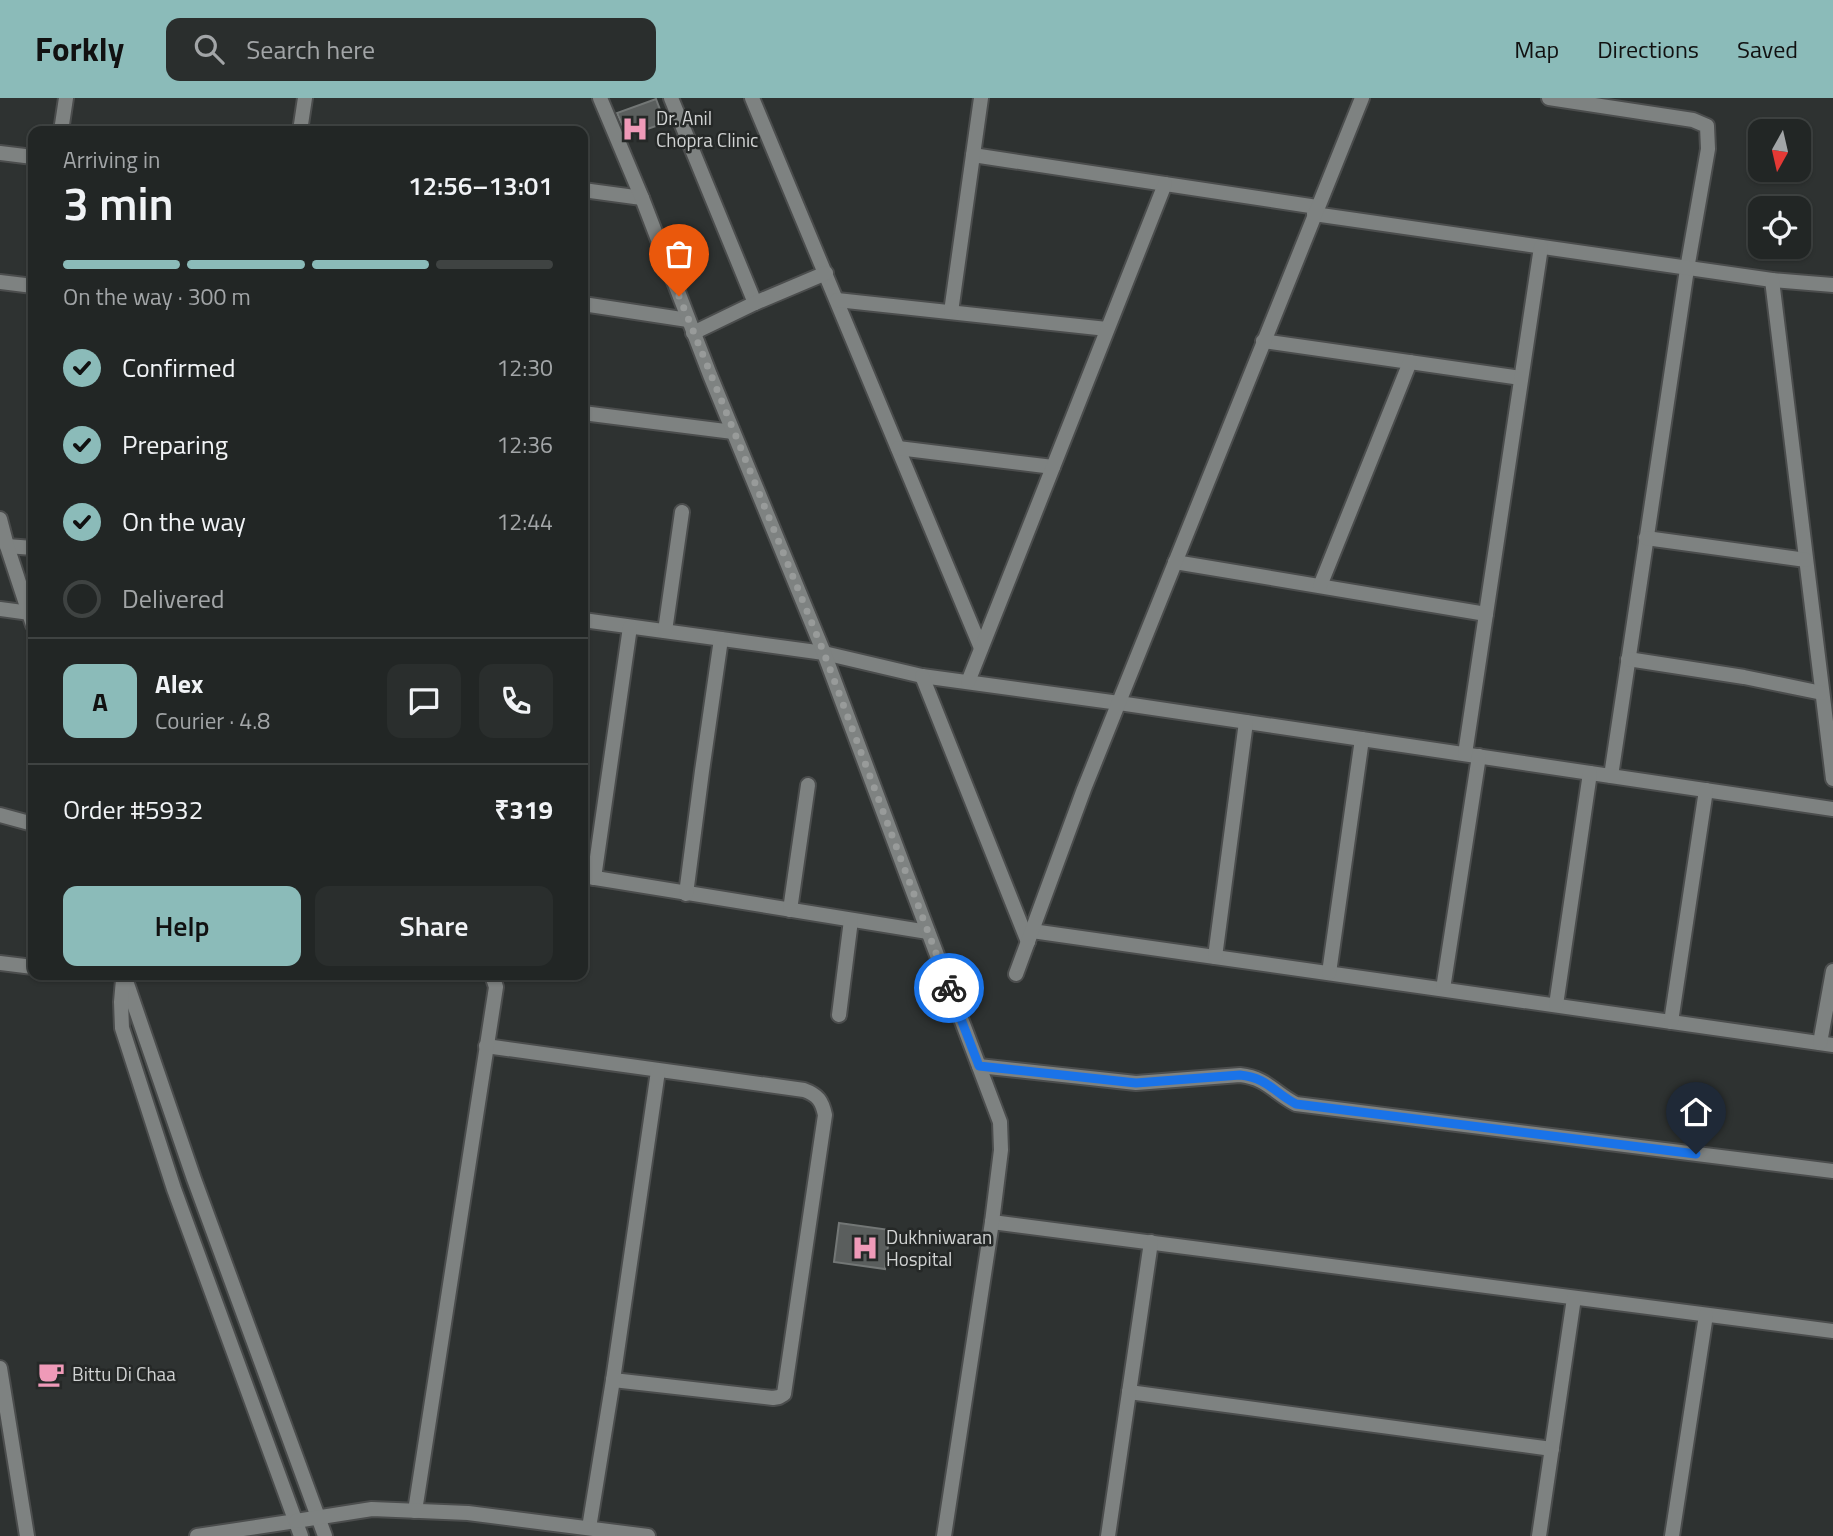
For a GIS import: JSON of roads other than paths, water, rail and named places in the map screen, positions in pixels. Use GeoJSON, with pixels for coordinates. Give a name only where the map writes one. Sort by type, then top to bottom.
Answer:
{"type":"FeatureCollection","features":[{"type":"Feature","properties":{"kind":"street"},"geometry":{"type":"LineString","coordinates":[[62,126],[66,98]]}},
{"type":"Feature","properties":{"kind":"street"},"geometry":{"type":"LineString","coordinates":[[301,126],[304,98]]}},
{"type":"Feature","properties":{"kind":"street"},"geometry":{"type":"LineString","coordinates":[[600,98],[824,653],[1000,1122],[1001,1150],[992,1222],[944,1536]]}},
{"type":"Feature","properties":{"kind":"street"},"geometry":{"type":"LineString","coordinates":[[671,98],[755,303]]}},
{"type":"Feature","properties":{"kind":"street"},"geometry":{"type":"LineString","coordinates":[[752,98],[981,648]]}},
{"type":"Feature","properties":{"kind":"street"},"geometry":{"type":"LineString","coordinates":[[951,312],[981,98]]}},
{"type":"Feature","properties":{"kind":"street"},"geometry":{"type":"LineString","coordinates":[[1016,974],[1084,789],[1362,98]]}},
{"type":"Feature","properties":{"kind":"street"},"geometry":{"type":"LineString","coordinates":[[1549,98],[1614,103],[1693,120],[1707,126],[1708,149],[1687,268],[1611,776]]}},
{"type":"Feature","properties":{"kind":"street"},"geometry":{"type":"LineString","coordinates":[[0,153],[28,156]]}},
{"type":"Feature","properties":{"kind":"street"},"geometry":{"type":"LineString","coordinates":[[973,155],[1541,247],[1772,280],[1833,285]]}},
{"type":"Feature","properties":{"kind":"street"},"geometry":{"type":"LineString","coordinates":[[968,682],[1164,184]]}},
{"type":"Feature","properties":{"kind":"street"},"geometry":{"type":"LineString","coordinates":[[588,191],[642,198]]}},
{"type":"Feature","properties":{"kind":"street"},"geometry":{"type":"LineString","coordinates":[[1443,989],[1472,755],[1486,614],[1541,247]]}},
{"type":"Feature","properties":{"kind":"street"},"geometry":{"type":"LineString","coordinates":[[588,305],[691,327],[826,273]]}},
{"type":"Feature","properties":{"kind":"street"},"geometry":{"type":"LineString","coordinates":[[1772,280],[1833,779]]}},
{"type":"Feature","properties":{"kind":"street"},"geometry":{"type":"LineString","coordinates":[[0,282],[28,285]]}},
{"type":"Feature","properties":{"kind":"street"},"geometry":{"type":"LineString","coordinates":[[836,300],[1107,329]]}},
{"type":"Feature","properties":{"kind":"street"},"geometry":{"type":"LineString","coordinates":[[1263,341],[1521,378]]}},
{"type":"Feature","properties":{"kind":"street"},"geometry":{"type":"LineString","coordinates":[[1320,586],[1410,362]]}},
{"type":"Feature","properties":{"kind":"street"},"geometry":{"type":"LineString","coordinates":[[588,414],[733,432]]}},
{"type":"Feature","properties":{"kind":"street"},"geometry":{"type":"LineString","coordinates":[[898,448],[1053,467]]}},
{"type":"Feature","properties":{"kind":"street"},"geometry":{"type":"LineString","coordinates":[[665,631],[682,512]]}},
{"type":"Feature","properties":{"kind":"street"},"geometry":{"type":"LineString","coordinates":[[0,519],[28,610]]}},
{"type":"Feature","properties":{"kind":"street"},"geometry":{"type":"LineString","coordinates":[[1646,538],[1806,559]]}},
{"type":"Feature","properties":{"kind":"street"},"geometry":{"type":"LineString","coordinates":[[7,546],[28,548]]}},
{"type":"Feature","properties":{"kind":"street"},"geometry":{"type":"LineString","coordinates":[[1175,562],[1486,614]]}},
{"type":"Feature","properties":{"kind":"street"},"geometry":{"type":"LineString","coordinates":[[0,608],[28,618]]}},
{"type":"Feature","properties":{"kind":"street"},"geometry":{"type":"LineString","coordinates":[[588,621],[824,653],[922,676],[1833,809]]}},
{"type":"Feature","properties":{"kind":"street"},"geometry":{"type":"LineString","coordinates":[[631,627],[589,877],[928,932]]}},
{"type":"Feature","properties":{"kind":"street"},"geometry":{"type":"LineString","coordinates":[[686,894],[721,639]]}},
{"type":"Feature","properties":{"kind":"street"},"geometry":{"type":"LineString","coordinates":[[1628,659],[1744,677],[1822,693]]}},
{"type":"Feature","properties":{"kind":"street"},"geometry":{"type":"LineString","coordinates":[[922,676],[1030,936]]}},
{"type":"Feature","properties":{"kind":"street"},"geometry":{"type":"LineString","coordinates":[[1215,957],[1247,722]]}},
{"type":"Feature","properties":{"kind":"street"},"geometry":{"type":"LineString","coordinates":[[1329,973],[1362,739]]}},
{"type":"Feature","properties":{"kind":"street"},"geometry":{"type":"LineString","coordinates":[[1556,1005],[1590,773]]}},
{"type":"Feature","properties":{"kind":"street"},"geometry":{"type":"LineString","coordinates":[[790,910],[808,785]]}},
{"type":"Feature","properties":{"kind":"street"},"geometry":{"type":"LineString","coordinates":[[1671,1021],[1706,790]]}},
{"type":"Feature","properties":{"kind":"street"},"geometry":{"type":"LineString","coordinates":[[0,815],[28,823]]}},
{"type":"Feature","properties":{"kind":"street"},"geometry":{"type":"LineString","coordinates":[[839,1015],[851,920]]}},
{"type":"Feature","properties":{"kind":"street"},"geometry":{"type":"LineString","coordinates":[[1030,936],[1215,957],[1826,1044],[1833,971]]}},
{"type":"Feature","properties":{"kind":"street"},"geometry":{"type":"LineString","coordinates":[[0,963],[28,966]]}},
{"type":"Feature","properties":{"kind":"street"},"geometry":{"type":"LineString","coordinates":[[123,980],[122,1028],[174,1189],[301,1536]]}},
{"type":"Feature","properties":{"kind":"street"},"geometry":{"type":"LineString","coordinates":[[126,980],[194,1179],[325,1536]]}},
{"type":"Feature","properties":{"kind":"street"},"geometry":{"type":"LineString","coordinates":[[415,1511],[496,987],[494,980]]}},
{"type":"Feature","properties":{"kind":"street"},"geometry":{"type":"LineString","coordinates":[[486,1046],[804,1090],[816,1095],[823,1103],[825,1115],[784,1394],[773,1398],[613,1380]]}},
{"type":"Feature","properties":{"kind":"street"},"geometry":{"type":"LineString","coordinates":[[979,1066],[1136,1083],[1252,1076],[1264,1081],[1282,1097],[1296,1104],[1833,1171]]}},
{"type":"Feature","properties":{"kind":"street"},"geometry":{"type":"LineString","coordinates":[[589,1528],[658,1071]]}},
{"type":"Feature","properties":{"kind":"street"},"geometry":{"type":"LineString","coordinates":[[992,1222],[1833,1331]]}},
{"type":"Feature","properties":{"kind":"street"},"geometry":{"type":"LineString","coordinates":[[1108,1536],[1151,1242]]}},
{"type":"Feature","properties":{"kind":"street"},"geometry":{"type":"LineString","coordinates":[[1539,1536],[1574,1298]]}},
{"type":"Feature","properties":{"kind":"street"},"geometry":{"type":"LineString","coordinates":[[1672,1536],[1706,1315]]}},
{"type":"Feature","properties":{"kind":"street"},"geometry":{"type":"LineString","coordinates":[[0,1368],[27,1536]]}},
{"type":"Feature","properties":{"kind":"street"},"geometry":{"type":"LineString","coordinates":[[1129,1392],[1552,1449]]}},
{"type":"Feature","properties":{"kind":"street"},"geometry":{"type":"LineString","coordinates":[[197,1536],[372,1509],[468,1513],[648,1536]]}},
{"type":"Feature","properties":{"kind":"place","name":"Dr. Anil Chopra Clinic"},"geometry":{"type":"Point","coordinates":[635,129]}},
{"type":"Feature","properties":{"kind":"place","name":"Dukhniwaran Hospital"},"geometry":{"type":"Point","coordinates":[865,1248]}},
{"type":"Feature","properties":{"kind":"place","name":"Bittu Di Chaa"},"geometry":{"type":"Point","coordinates":[51,1374]}}]}
